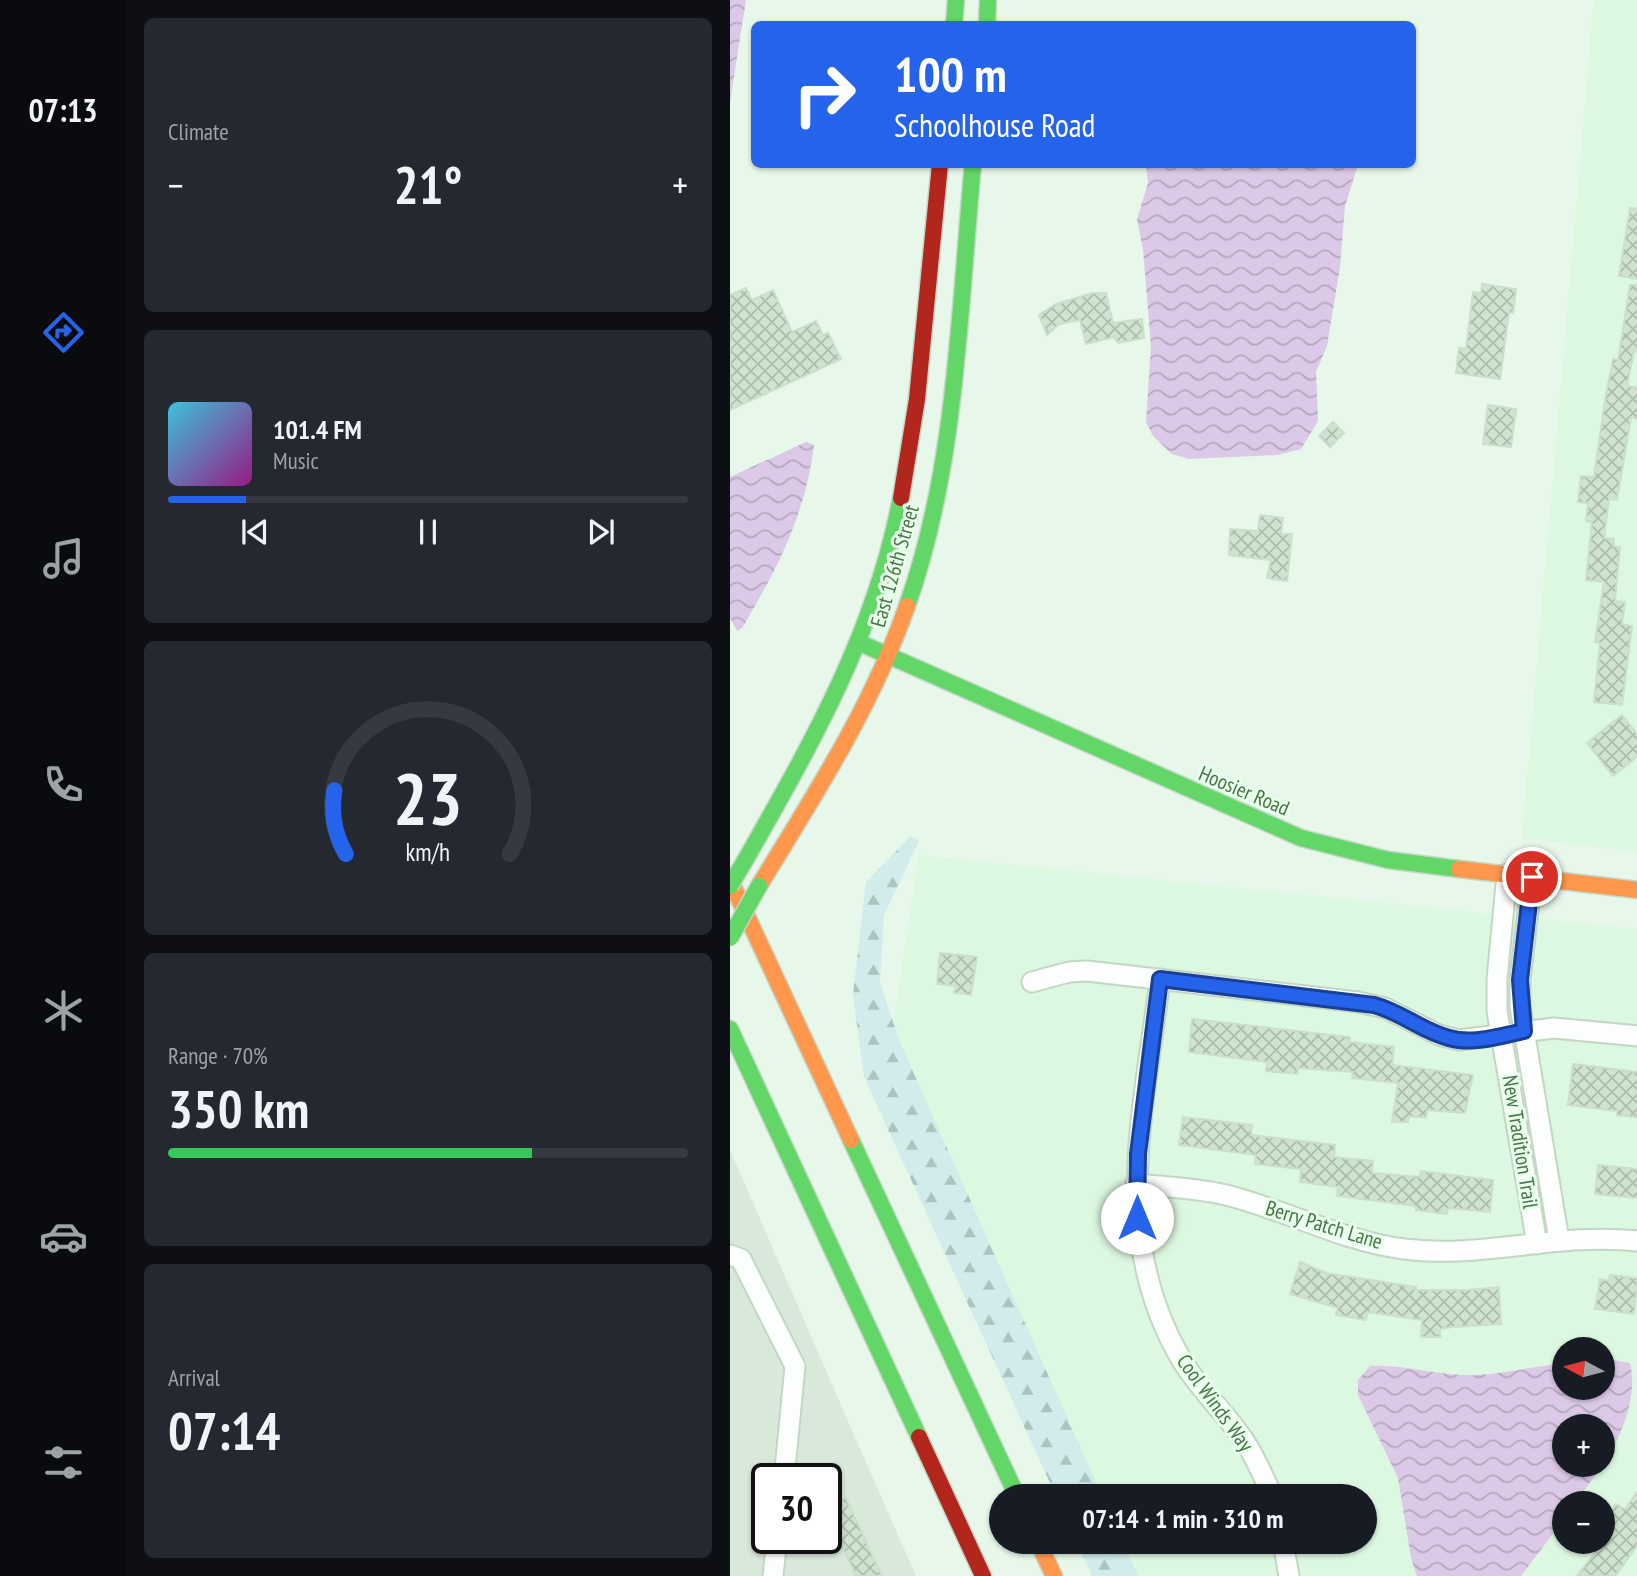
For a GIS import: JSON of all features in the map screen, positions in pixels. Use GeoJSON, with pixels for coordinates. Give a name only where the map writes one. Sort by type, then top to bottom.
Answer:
{"type":"FeatureCollection","features":[{"type":"Feature","properties":{"kind":"main road"},"geometry":{"type":"LineString","coordinates":[[954,21],[956,0]]}},
{"type":"Feature","properties":{"kind":"main road"},"geometry":{"type":"LineString","coordinates":[[987,21],[988,0]]}},
{"type":"Feature","properties":{"kind":"main road","name":"East 126th Street"},"geometry":{"type":"LineString","coordinates":[[730,886],[812,741],[860,643],[888,558],[906,478],[940,168]]}},
{"type":"Feature","properties":{"kind":"main road","name":"East 126th Street"},"geometry":{"type":"LineString","coordinates":[[730,938],[855,727],[890,655],[920,566],[937,491],[973,168]]}},
{"type":"Feature","properties":{"kind":"main road","name":"Hoosier Road"},"geometry":{"type":"LineString","coordinates":[[860,643],[1301,838],[1388,860],[1637,890]]}},
{"type":"Feature","properties":{"kind":"main road"},"geometry":{"type":"LineString","coordinates":[[730,878],[1011,1484]]}},
{"type":"Feature","properties":{"kind":"main road"},"geometry":{"type":"LineString","coordinates":[[730,1029],[983,1576]]}},
{"type":"Feature","properties":{"kind":"main road"},"geometry":{"type":"LineString","coordinates":[[1044,1554],[1054,1576]]}},
{"type":"Feature","properties":{"kind":"street","name":"New Tradition Trail"},"geometry":{"type":"LineString","coordinates":[[1508,874],[1496,979],[1501,1036],[1537,1244]]}},
{"type":"Feature","properties":{"kind":"street","name":"New Tradition Trail"},"geometry":{"type":"LineString","coordinates":[[1532,877],[1520,980],[1524,1031],[1559,1240]]}},
{"type":"Feature","properties":{"kind":"street"},"geometry":{"type":"LineString","coordinates":[[1032,982],[1069,972],[1086,971],[1374,1005],[1398,1013],[1439,1035],[1459,1040],[1524,1031],[1579,1029],[1637,1037]]}},
{"type":"Feature","properties":{"kind":"street","name":"Cool Winds Way"},"geometry":{"type":"LineString","coordinates":[[1160,979],[1136,1184],[1141,1259],[1160,1320],[1187,1369],[1244,1440],[1265,1484]]}},
{"type":"Feature","properties":{"kind":"street","name":"Berry Patch Lane"},"geometry":{"type":"LineString","coordinates":[[1136,1184],[1227,1195],[1351,1238],[1402,1249],[1458,1253],[1559,1240],[1637,1241]]}},
{"type":"Feature","properties":{"kind":"street"},"geometry":{"type":"LineString","coordinates":[[730,1255],[741,1259],[795,1366],[786,1463]]}},
{"type":"Feature","properties":{"kind":"street"},"geometry":{"type":"LineString","coordinates":[[773,1576],[775,1554]]}},
{"type":"Feature","properties":{"kind":"street"},"geometry":{"type":"LineString","coordinates":[[1285,1554],[1289,1576]]}},
{"type":"Feature","properties":{"kind":"shaded area"},"geometry":{"type":"Polygon","coordinates":[[[1594,0],[1637,0],[1637,852],[1522,838],[1594,0]]]}},
{"type":"Feature","properties":{"kind":"shaded area"},"geometry":{"type":"Polygon","coordinates":[[[919,855],[1637,929],[1637,1576],[1132,1576],[1122,1554],[1377,1554],[1377,1484],[1092,1484],[893,1027],[919,855]]]}},
{"type":"Feature","properties":{"kind":"shaded area"},"geometry":{"type":"Polygon","coordinates":[[[730,1150],[916,1576],[730,1576],[730,1150]]]}},
{"type":"Feature","properties":{"kind":"green space"},"geometry":{"type":"Polygon","coordinates":[[[911,836],[919,841],[884,915],[880,982],[899,1040],[1097,1484],[1051,1484],[864,1077],[853,995],[866,882],[911,836]]]}},
{"type":"Feature","properties":{"kind":"green space"},"geometry":{"type":"Polygon","coordinates":[[[1082,1554],[1128,1554],[1138,1576],[1092,1576],[1082,1554]]]}},
{"type":"Feature","properties":{"kind":"water"},"geometry":{"type":"Polygon","coordinates":[[[730,0],[746,0],[730,102],[730,0]]]}},
{"type":"Feature","properties":{"kind":"water"},"geometry":{"type":"Polygon","coordinates":[[[1146,168],[1357,168],[1345,206],[1340,267],[1327,346],[1316,372],[1318,421],[1301,449],[1278,455],[1189,459],[1172,454],[1153,436],[1146,422],[1151,346],[1143,250],[1137,219],[1148,183],[1146,168]]]}},
{"type":"Feature","properties":{"kind":"water"},"geometry":{"type":"Polygon","coordinates":[[[806,442],[814,445],[797,518],[767,584],[742,628],[737,631],[730,618],[730,477],[806,442]]]}},
{"type":"Feature","properties":{"kind":"water"},"geometry":{"type":"Polygon","coordinates":[[[1616,1360],[1630,1363],[1632,1389],[1622,1429],[1615,1443],[1615,1414],[1552,1414],[1552,1477],[1594,1477],[1584,1491],[1552,1491],[1552,1535],[1521,1576],[1417,1576],[1411,1558],[1398,1478],[1358,1395],[1358,1380],[1370,1366],[1464,1375],[1552,1365],[1552,1400],[1616,1400],[1616,1360]]]}},
{"type":"Feature","properties":{"kind":"building"},"geometry":{"type":"Polygon","coordinates":[[[1630,208],[1638,209],[1638,279],[1619,276],[1630,208]]]}},
{"type":"Feature","properties":{"kind":"building"},"geometry":{"type":"Polygon","coordinates":[[[1482,284],[1516,289],[1513,313],[1509,312],[1500,379],[1456,373],[1459,348],[1466,349],[1473,292],[1481,293],[1482,284]]]}},
{"type":"Feature","properties":{"kind":"building"},"geometry":{"type":"Polygon","coordinates":[[[1630,285],[1638,285],[1638,352],[1634,351],[1627,386],[1638,388],[1638,419],[1631,417],[1617,500],[1609,499],[1604,538],[1614,539],[1613,546],[1620,547],[1615,601],[1625,602],[1622,624],[1632,626],[1622,705],[1594,702],[1600,643],[1595,642],[1604,582],[1586,580],[1592,522],[1586,521],[1588,503],[1578,502],[1581,476],[1594,477],[1605,400],[1613,359],[1618,360],[1630,285]]]}},
{"type":"Feature","properties":{"kind":"building"},"geometry":{"type":"Polygon","coordinates":[[[746,288],[752,300],[773,290],[792,332],[816,321],[823,335],[828,333],[841,359],[730,410],[730,295],[746,288]]]}},
{"type":"Feature","properties":{"kind":"building"},"geometry":{"type":"Polygon","coordinates":[[[1093,293],[1106,293],[1113,323],[1142,319],[1144,338],[1118,343],[1114,337],[1086,344],[1080,320],[1059,324],[1047,335],[1039,315],[1056,304],[1093,293]]]}},
{"type":"Feature","properties":{"kind":"building"},"geometry":{"type":"Polygon","coordinates":[[[1488,405],[1516,409],[1511,447],[1483,444],[1488,405]]]}},
{"type":"Feature","properties":{"kind":"building"},"geometry":{"type":"Polygon","coordinates":[[[1333,422],[1344,433],[1330,447],[1319,436],[1333,422]]]}},
{"type":"Feature","properties":{"kind":"building"},"geometry":{"type":"Polygon","coordinates":[[[1260,515],[1283,518],[1281,534],[1292,534],[1287,581],[1267,578],[1271,560],[1229,555],[1230,529],[1258,531],[1260,515]]]}},
{"type":"Feature","properties":{"kind":"building"},"geometry":{"type":"Polygon","coordinates":[[[1622,715],[1638,735],[1638,756],[1613,776],[1587,743],[1622,715]]]}},
{"type":"Feature","properties":{"kind":"building"},"geometry":{"type":"Polygon","coordinates":[[[940,953],[977,957],[971,995],[954,993],[955,986],[937,984],[940,953]]]}},
{"type":"Feature","properties":{"kind":"building"},"geometry":{"type":"Polygon","coordinates":[[[1192,1019],[1350,1037],[1349,1042],[1394,1047],[1392,1065],[1473,1075],[1465,1113],[1427,1110],[1426,1118],[1409,1116],[1408,1122],[1392,1122],[1398,1083],[1352,1078],[1353,1072],[1298,1068],[1297,1074],[1266,1071],[1267,1062],[1189,1052],[1192,1019]]]}},
{"type":"Feature","properties":{"kind":"building"},"geometry":{"type":"Polygon","coordinates":[[[1573,1064],[1638,1072],[1638,1117],[1617,1115],[1617,1111],[1568,1105],[1573,1064]]]}},
{"type":"Feature","properties":{"kind":"building"},"geometry":{"type":"Polygon","coordinates":[[[1183,1117],[1252,1125],[1251,1135],[1335,1145],[1334,1157],[1373,1161],[1372,1173],[1420,1177],[1421,1171],[1493,1180],[1490,1212],[1448,1208],[1447,1214],[1416,1210],[1416,1206],[1337,1196],[1338,1187],[1300,1182],[1301,1169],[1255,1164],[1256,1155],[1179,1145],[1183,1117]]]}},
{"type":"Feature","properties":{"kind":"building"},"geometry":{"type":"Polygon","coordinates":[[[1598,1165],[1638,1169],[1638,1198],[1595,1194],[1598,1165]]]}},
{"type":"Feature","properties":{"kind":"building"},"geometry":{"type":"Polygon","coordinates":[[[1300,1262],[1326,1273],[1416,1287],[1415,1290],[1499,1287],[1501,1324],[1452,1327],[1440,1329],[1440,1337],[1421,1337],[1422,1320],[1368,1312],[1366,1320],[1336,1315],[1338,1308],[1290,1294],[1300,1262]]]}},
{"type":"Feature","properties":{"kind":"building"},"geometry":{"type":"Polygon","coordinates":[[[1610,1275],[1638,1278],[1634,1314],[1595,1309],[1600,1279],[1609,1281],[1610,1275]]]}},
{"type":"Feature","properties":{"kind":"building"},"geometry":{"type":"Polygon","coordinates":[[[1638,1491],[1638,1544],[1627,1560],[1615,1576],[1577,1576],[1594,1554],[1615,1554],[1615,1505],[1625,1509],[1638,1491]]]}},
{"type":"Feature","properties":{"kind":"building"},"geometry":{"type":"Polygon","coordinates":[[[846,1498],[882,1576],[856,1576],[842,1546],[842,1500],[846,1498]]]}},
{"type":"Feature","properties":{"kind":"traffic: fast"},"geometry":{"type":"LineString","coordinates":[[954,21],[956,0]]}},
{"type":"Feature","properties":{"kind":"traffic: fast"},"geometry":{"type":"LineString","coordinates":[[987,21],[988,0]]}},
{"type":"Feature","properties":{"kind":"traffic: fast"},"geometry":{"type":"LineString","coordinates":[[907,606],[924,553],[946,443],[954,387],[973,168]]}},
{"type":"Feature","properties":{"kind":"traffic: fast"},"geometry":{"type":"LineString","coordinates":[[746,859],[818,729],[839,685],[875,595],[901,498]]}},
{"type":"Feature","properties":{"kind":"traffic: fast"},"geometry":{"type":"LineString","coordinates":[[860,643],[1301,838],[1388,860],[1459,869]]}},
{"type":"Feature","properties":{"kind":"traffic: fast"},"geometry":{"type":"LineString","coordinates":[[730,886],[746,859]]}},
{"type":"Feature","properties":{"kind":"traffic: fast"},"geometry":{"type":"LineString","coordinates":[[730,938],[759,886]]}},
{"type":"Feature","properties":{"kind":"traffic: fast"},"geometry":{"type":"LineString","coordinates":[[730,1029],[919,1437]]}},
{"type":"Feature","properties":{"kind":"traffic: fast"},"geometry":{"type":"LineString","coordinates":[[851,1140],[1011,1484]]}},
{"type":"Feature","properties":{"kind":"traffic: slow"},"geometry":{"type":"LineString","coordinates":[[759,886],[860,715],[907,606]]}},
{"type":"Feature","properties":{"kind":"traffic: slow"},"geometry":{"type":"LineString","coordinates":[[1459,869],[1638,890]]}},
{"type":"Feature","properties":{"kind":"traffic: slow"},"geometry":{"type":"LineString","coordinates":[[732,884],[851,1140]]}},
{"type":"Feature","properties":{"kind":"traffic: slow"},"geometry":{"type":"LineString","coordinates":[[1044,1554],[1054,1576]]}},
{"type":"Feature","properties":{"kind":"traffic: jam"},"geometry":{"type":"LineString","coordinates":[[901,498],[917,399],[940,168]]}},
{"type":"Feature","properties":{"kind":"traffic: jam"},"geometry":{"type":"LineString","coordinates":[[919,1437],[983,1576]]}},
{"type":"Feature","properties":{"kind":"route"},"geometry":{"type":"LineString","coordinates":[[1137,1218],[1138,1154],[1160,979],[1374,1005],[1398,1013],[1439,1035],[1459,1040],[1524,1031],[1520,980],[1532,877]]}}]}
